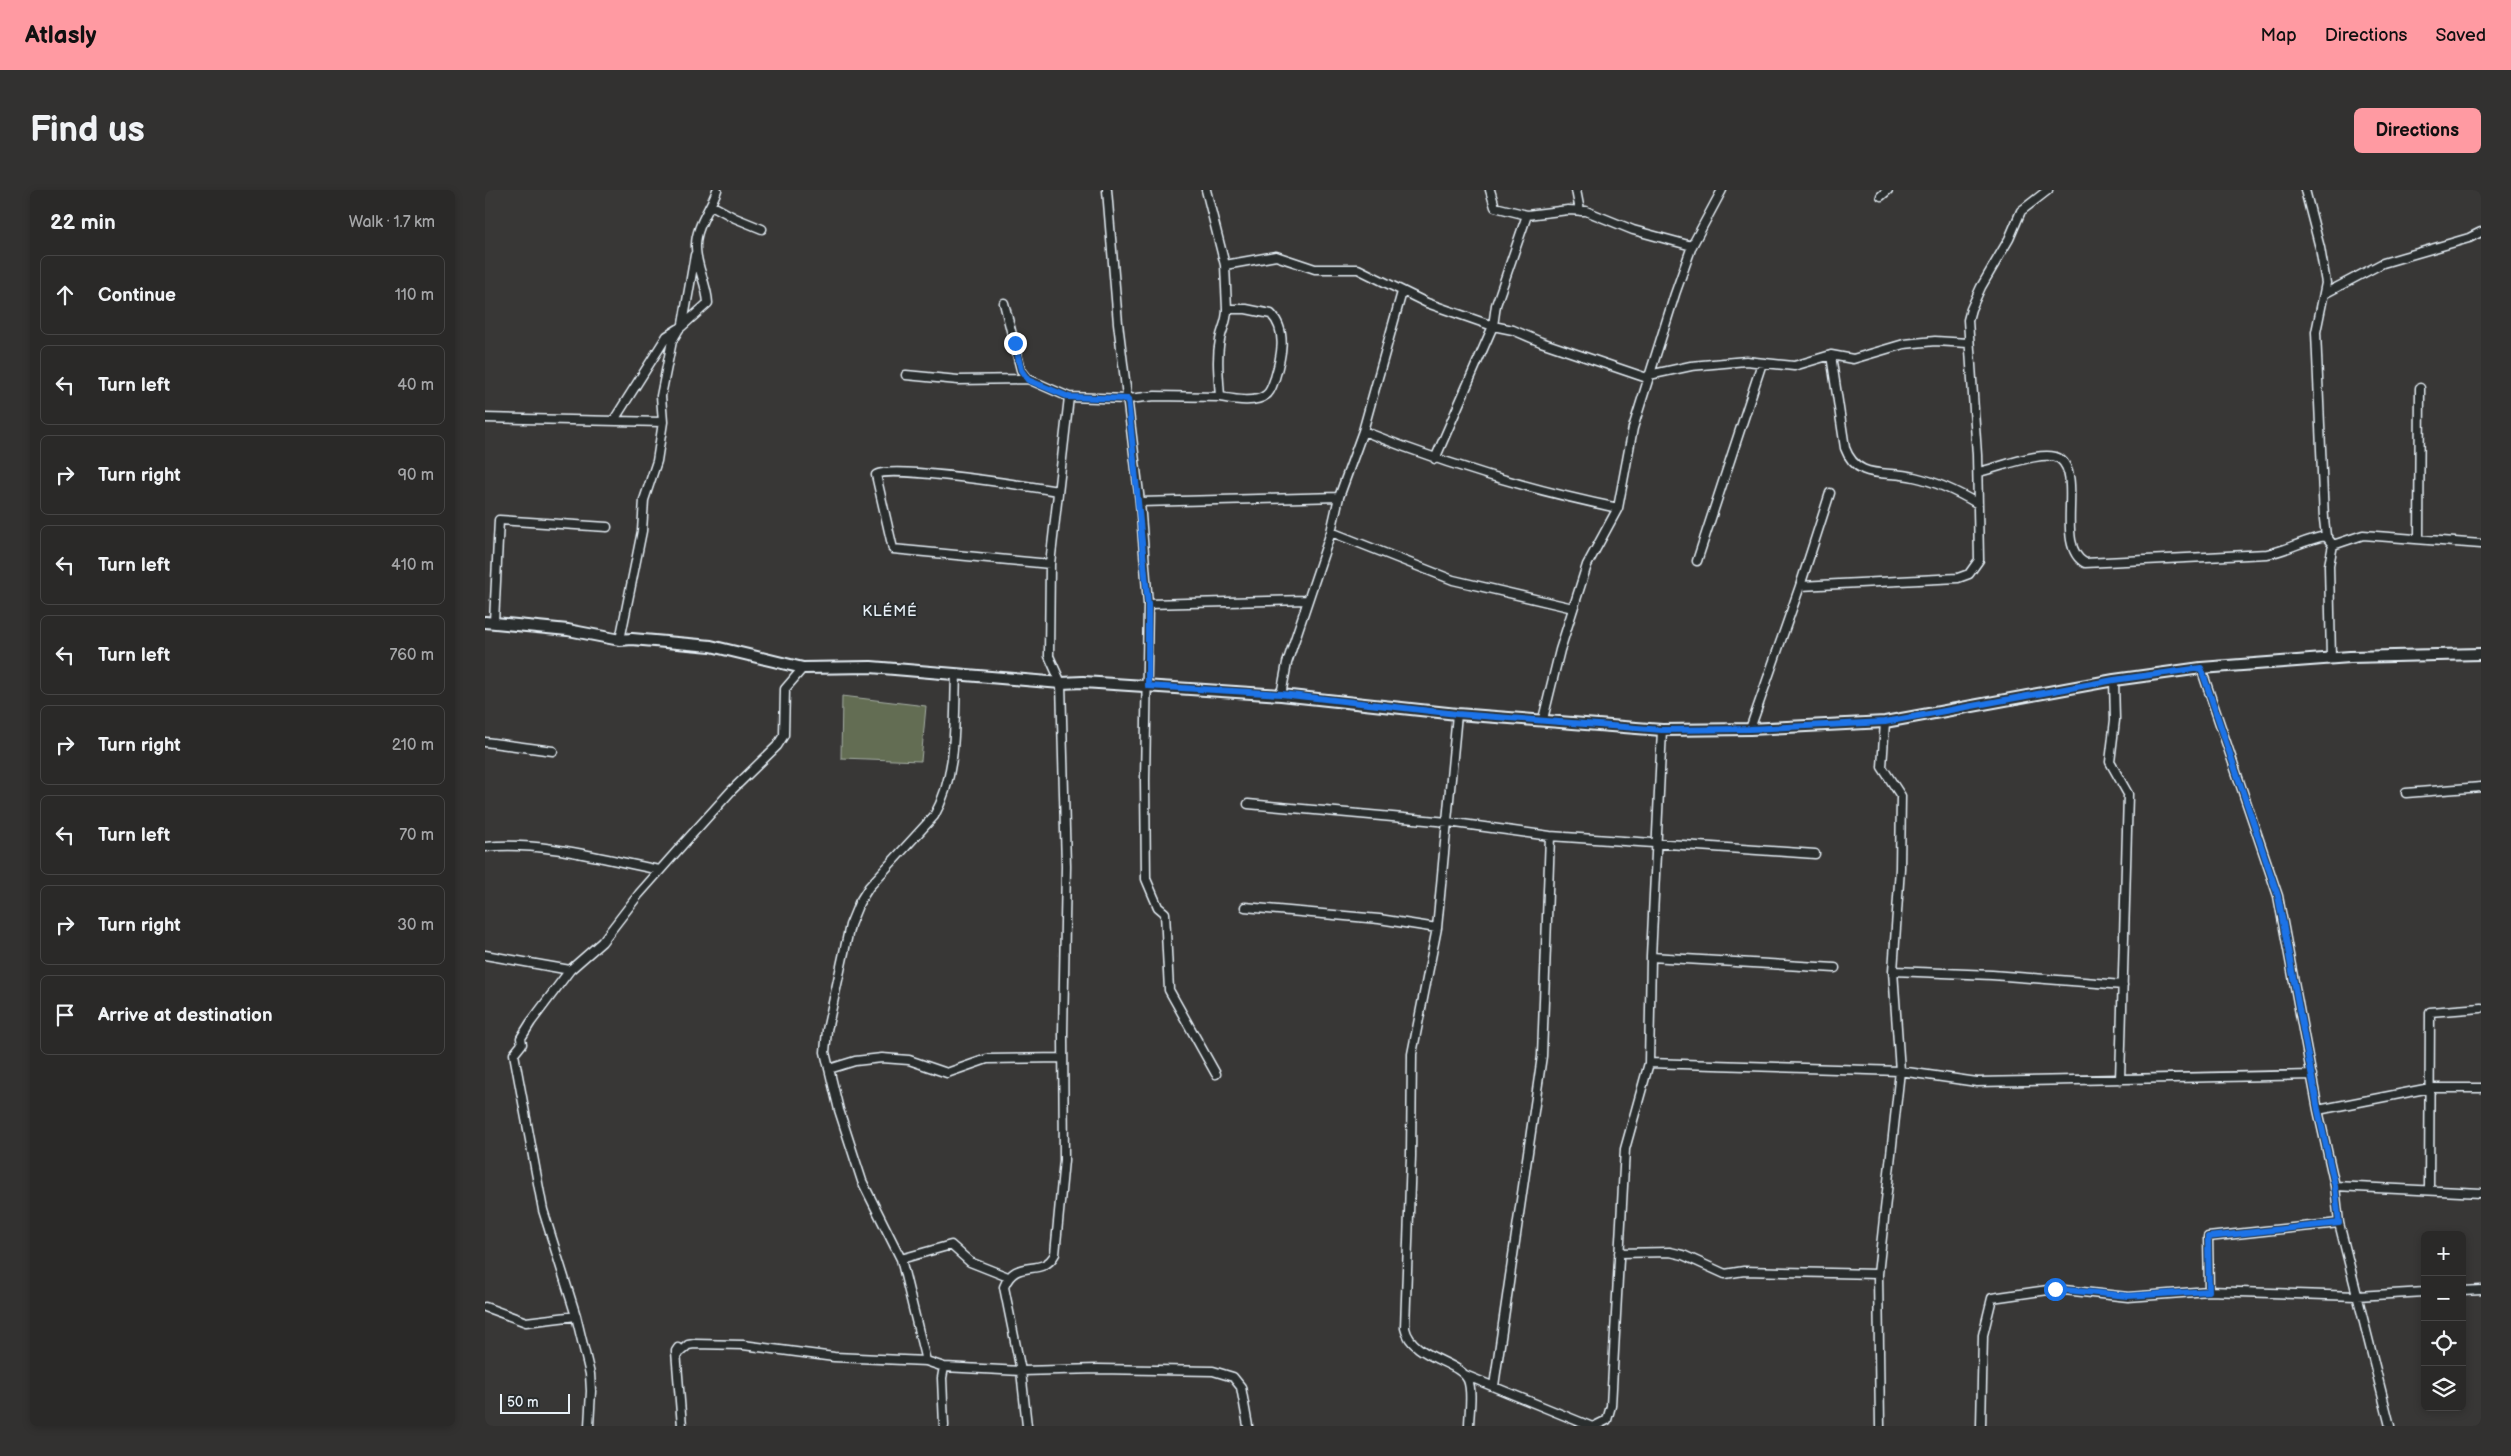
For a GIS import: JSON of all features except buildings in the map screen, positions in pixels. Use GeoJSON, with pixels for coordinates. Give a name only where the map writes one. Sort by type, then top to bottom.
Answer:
{"type":"FeatureCollection","features":[{"type":"Feature","properties":{"kind":"street"},"geometry":{"type":"LineString","coordinates":[[620,640],[642,532],[644,500],[657,461],[663,422],[662,390],[672,340],[681,327],[699,233],[717,190]]}},
{"type":"Feature","properties":{"kind":"street"},"geometry":{"type":"LineString","coordinates":[[1107,190],[1118,323],[1139,502],[1148,604],[1145,781],[1146,879],[1158,907],[1165,913],[1169,990],[1216,1074]]}},
{"type":"Feature","properties":{"kind":"street"},"geometry":{"type":"LineString","coordinates":[[1206,190],[1225,264],[1226,328],[1220,339],[1218,353],[1220,398]]}},
{"type":"Feature","properties":{"kind":"street"},"geometry":{"type":"LineString","coordinates":[[1490,190],[1495,207],[1527,215],[1579,211],[1604,217],[1633,230],[1692,246]]}},
{"type":"Feature","properties":{"kind":"street"},"geometry":{"type":"LineString","coordinates":[[1576,190],[1579,211]]}},
{"type":"Feature","properties":{"kind":"street"},"geometry":{"type":"LineString","coordinates":[[1543,720],[1560,650],[1587,565],[1618,508],[1633,428],[1692,246],[1722,190]]}},
{"type":"Feature","properties":{"kind":"street"},"geometry":{"type":"LineString","coordinates":[[1881,196],[1888,190]]}},
{"type":"Feature","properties":{"kind":"street"},"geometry":{"type":"LineString","coordinates":[[1800,586],[1958,578],[1969,574],[1979,560],[1978,472],[1968,343],[1971,309],[2009,239],[2018,215],[2029,203],[2048,190]]}},
{"type":"Feature","properties":{"kind":"street"},"geometry":{"type":"LineString","coordinates":[[2305,190],[2320,248],[2326,293],[2316,332],[2326,536],[2333,545],[2329,564],[2331,659]]}},
{"type":"Feature","properties":{"kind":"street"},"geometry":{"type":"LineString","coordinates":[[711,204],[762,230]]}},
{"type":"Feature","properties":{"kind":"street"},"geometry":{"type":"LineString","coordinates":[[1435,459],[1493,326],[1495,305],[1527,215]]}},
{"type":"Feature","properties":{"kind":"street"},"geometry":{"type":"LineString","coordinates":[[2326,293],[2383,263],[2469,238],[2481,232]]}},
{"type":"Feature","properties":{"kind":"street"},"geometry":{"type":"LineString","coordinates":[[614,420],[667,336],[681,327],[707,303],[707,292],[696,250]]}},
{"type":"Feature","properties":{"kind":"street"},"geometry":{"type":"LineString","coordinates":[[1225,264],[1276,256],[1315,269],[1358,269],[1402,292],[1493,326],[1513,330],[1541,342],[1648,377],[1691,366],[1746,361],[1794,366],[1831,355],[1853,359],[1904,344],[1935,341],[1968,343]]}},
{"type":"Feature","properties":{"kind":"street"},"geometry":{"type":"LineString","coordinates":[[1281,694],[1287,663],[1331,532],[1339,497],[1363,431],[1402,292]]}},
{"type":"Feature","properties":{"kind":"street"},"geometry":{"type":"LineString","coordinates":[[1004,303],[1021,370],[1028,380]]}},
{"type":"Feature","properties":{"kind":"street"},"geometry":{"type":"LineString","coordinates":[[906,376],[959,380],[1028,380],[1069,397],[1128,399],[1155,396],[1255,399],[1267,395],[1271,388],[1282,350],[1278,326],[1271,314],[1246,309],[1227,309]]}},
{"type":"Feature","properties":{"kind":"street"},"geometry":{"type":"LineString","coordinates":[[1831,355],[1845,448],[1849,461],[1867,472],[1914,477],[1938,484],[1978,504]]}},
{"type":"Feature","properties":{"kind":"street"},"geometry":{"type":"LineString","coordinates":[[1697,561],[1762,363]]}},
{"type":"Feature","properties":{"kind":"street"},"geometry":{"type":"LineString","coordinates":[[2419,539],[2420,388]]}},
{"type":"Feature","properties":{"kind":"street"},"geometry":{"type":"LineString","coordinates":[[1027,1426],[1021,1371],[1004,1287],[1008,1277],[1015,1271],[1048,1263],[1055,1254],[1064,1160],[1063,1058],[1066,866],[1061,683],[1049,656],[1050,564],[1069,397]]}},
{"type":"Feature","properties":{"kind":"street"},"geometry":{"type":"LineString","coordinates":[[485,418],[663,422]]}},
{"type":"Feature","properties":{"kind":"street"},"geometry":{"type":"LineString","coordinates":[[1363,431],[1435,459],[1556,495],[1618,508]]}},
{"type":"Feature","properties":{"kind":"street"},"geometry":{"type":"LineString","coordinates":[[1978,472],[1995,469],[2032,457],[2048,456],[2061,460],[2067,466],[2069,475],[2070,525],[2074,550],[2085,564],[2267,554],[2302,541],[2326,536]]}},
{"type":"Feature","properties":{"kind":"street"},"geometry":{"type":"LineString","coordinates":[[1050,564],[893,550],[876,475],[880,472],[907,472],[1058,490]]}},
{"type":"Feature","properties":{"kind":"street"},"geometry":{"type":"LineString","coordinates":[[1750,729],[1830,493]]}},
{"type":"Feature","properties":{"kind":"street"},"geometry":{"type":"LineString","coordinates":[[1139,502],[1339,497]]}},
{"type":"Feature","properties":{"kind":"street"},"geometry":{"type":"LineString","coordinates":[[607,527],[499,520],[489,622],[568,630],[620,640],[632,639],[711,646],[803,668],[871,667],[1061,683],[1281,694],[1457,714],[1662,730],[1750,729],[1885,722],[2114,680],[2201,668],[2331,659],[2481,654]]}},
{"type":"Feature","properties":{"kind":"street"},"geometry":{"type":"LineString","coordinates":[[1331,532],[1453,580],[1573,608]]}},
{"type":"Feature","properties":{"kind":"street"},"geometry":{"type":"LineString","coordinates":[[2333,545],[2363,535],[2481,544]]}},
{"type":"Feature","properties":{"kind":"street"},"geometry":{"type":"LineString","coordinates":[[1148,604],[1308,600]]}},
{"type":"Feature","properties":{"kind":"street"},"geometry":{"type":"LineString","coordinates":[[589,1426],[591,1385],[576,1316],[543,1210],[514,1054],[522,1044],[521,1038],[531,1022],[570,970],[602,942],[660,870],[732,790],[777,746],[784,735],[785,689],[803,668]]}},
{"type":"Feature","properties":{"kind":"street"},"geometry":{"type":"LineString","coordinates":[[2201,668],[2278,896],[2318,1110],[2335,1186],[2339,1223],[2390,1426]]}},
{"type":"Feature","properties":{"kind":"street"},"geometry":{"type":"LineString","coordinates":[[926,1361],[901,1259],[862,1181],[825,1052],[827,1030],[850,925],[859,903],[869,887],[935,816],[942,803],[951,768],[956,675]]}},
{"type":"Feature","properties":{"kind":"street"},"geometry":{"type":"LineString","coordinates":[[2114,680],[2115,720],[2110,762],[2128,794],[2120,1080]]}},
{"type":"Feature","properties":{"kind":"street"},"geometry":{"type":"LineString","coordinates":[[1457,714],[1437,928],[1412,1054],[1411,1156],[1405,1328],[1410,1342],[1465,1375],[1590,1426]]}},
{"type":"Feature","properties":{"kind":"street"},"geometry":{"type":"LineString","coordinates":[[1881,1426],[1878,1274],[1900,1071],[1893,971],[1900,868],[1901,796],[1882,767],[1885,722]]}},
{"type":"Feature","properties":{"kind":"street"},"geometry":{"type":"LineString","coordinates":[[1595,1426],[1607,1420],[1611,1406],[1625,1149],[1649,1063],[1651,957],[1662,730]]}},
{"type":"Feature","properties":{"kind":"street"},"geometry":{"type":"LineString","coordinates":[[485,742],[553,751]]}},
{"type":"Feature","properties":{"kind":"street"},"geometry":{"type":"LineString","coordinates":[[2406,793],[2481,787]]}},
{"type":"Feature","properties":{"kind":"street"},"geometry":{"type":"LineString","coordinates":[[1248,804],[1448,822],[1550,836],[1815,854]]}},
{"type":"Feature","properties":{"kind":"street"},"geometry":{"type":"LineString","coordinates":[[1494,1386],[1542,1056],[1550,836]]}},
{"type":"Feature","properties":{"kind":"street"},"geometry":{"type":"LineString","coordinates":[[485,848],[512,844],[535,845],[660,870]]}},
{"type":"Feature","properties":{"kind":"street"},"geometry":{"type":"LineString","coordinates":[[1245,907],[1379,919],[1437,928]]}},
{"type":"Feature","properties":{"kind":"street"},"geometry":{"type":"LineString","coordinates":[[485,955],[570,970]]}},
{"type":"Feature","properties":{"kind":"street"},"geometry":{"type":"LineString","coordinates":[[1651,957],[1835,968]]}},
{"type":"Feature","properties":{"kind":"street"},"geometry":{"type":"LineString","coordinates":[[1893,971],[1992,975],[2123,985]]}},
{"type":"Feature","properties":{"kind":"street"},"geometry":{"type":"LineString","coordinates":[[2429,1189],[2430,1012],[2481,1008]]}},
{"type":"Feature","properties":{"kind":"street"},"geometry":{"type":"LineString","coordinates":[[829,1069],[855,1061],[882,1058],[909,1060],[947,1073],[987,1060],[1063,1058]]}},
{"type":"Feature","properties":{"kind":"street"},"geometry":{"type":"LineString","coordinates":[[1649,1063],[1900,1071],[1977,1082],[2312,1075]]}},
{"type":"Feature","properties":{"kind":"street"},"geometry":{"type":"LineString","coordinates":[[2318,1110],[2430,1088],[2481,1088]]}},
{"type":"Feature","properties":{"kind":"street"},"geometry":{"type":"LineString","coordinates":[[2335,1186],[2429,1189],[2481,1193]]}},
{"type":"Feature","properties":{"kind":"street"},"geometry":{"type":"LineString","coordinates":[[2209,1291],[2208,1237],[2339,1223]]}},
{"type":"Feature","properties":{"kind":"street"},"geometry":{"type":"LineString","coordinates":[[901,1259],[951,1245],[970,1262],[1008,1277]]}},
{"type":"Feature","properties":{"kind":"street"},"geometry":{"type":"LineString","coordinates":[[1619,1253],[1670,1252],[1683,1255],[1725,1274],[1743,1271],[1878,1274]]}},
{"type":"Feature","properties":{"kind":"street"},"geometry":{"type":"LineString","coordinates":[[1981,1426],[1983,1335],[1993,1298],[2055,1289],[2128,1296],[2209,1291],[2357,1296],[2421,1292]]}},
{"type":"Feature","properties":{"kind":"street"},"geometry":{"type":"LineString","coordinates":[[2466,1291],[2481,1290]]}},
{"type":"Feature","properties":{"kind":"street"},"geometry":{"type":"LineString","coordinates":[[485,1307],[526,1322],[576,1316]]}},
{"type":"Feature","properties":{"kind":"street"},"geometry":{"type":"LineString","coordinates":[[682,1426],[676,1351],[678,1348],[680,1352],[688,1345],[743,1345],[834,1357],[926,1361],[944,1367],[1021,1371],[1098,1369],[1213,1371],[1233,1377],[1241,1387],[1248,1426]]}},
{"type":"Feature","properties":{"kind":"street"},"geometry":{"type":"LineString","coordinates":[[944,1367],[942,1378],[944,1426]]}},
{"type":"Feature","properties":{"kind":"street"},"geometry":{"type":"LineString","coordinates":[[1465,1375],[1470,1386],[1469,1426]]}},
{"type":"Feature","properties":{"kind":"green space"},"geometry":{"type":"Polygon","coordinates":[[[842,696],[926,706],[921,761],[841,758],[842,696]]]}},
{"type":"Feature","properties":{"kind":"district","name":"KLÉMÉ"},"geometry":{"type":"Point","coordinates":[890,611]}},
{"type":"Feature","properties":{"kind":"route"},"geometry":{"type":"LineString","coordinates":[[1015,343],[1021,370],[1028,380],[1069,397],[1128,399],[1148,604],[1148,686],[1281,694],[1457,714],[1662,730],[1750,729],[1819,727],[1885,722],[2114,680],[2201,668],[2278,896],[2318,1110],[2335,1186],[2339,1223],[2208,1237],[2209,1291],[2128,1296],[2055,1289]]}}]}
